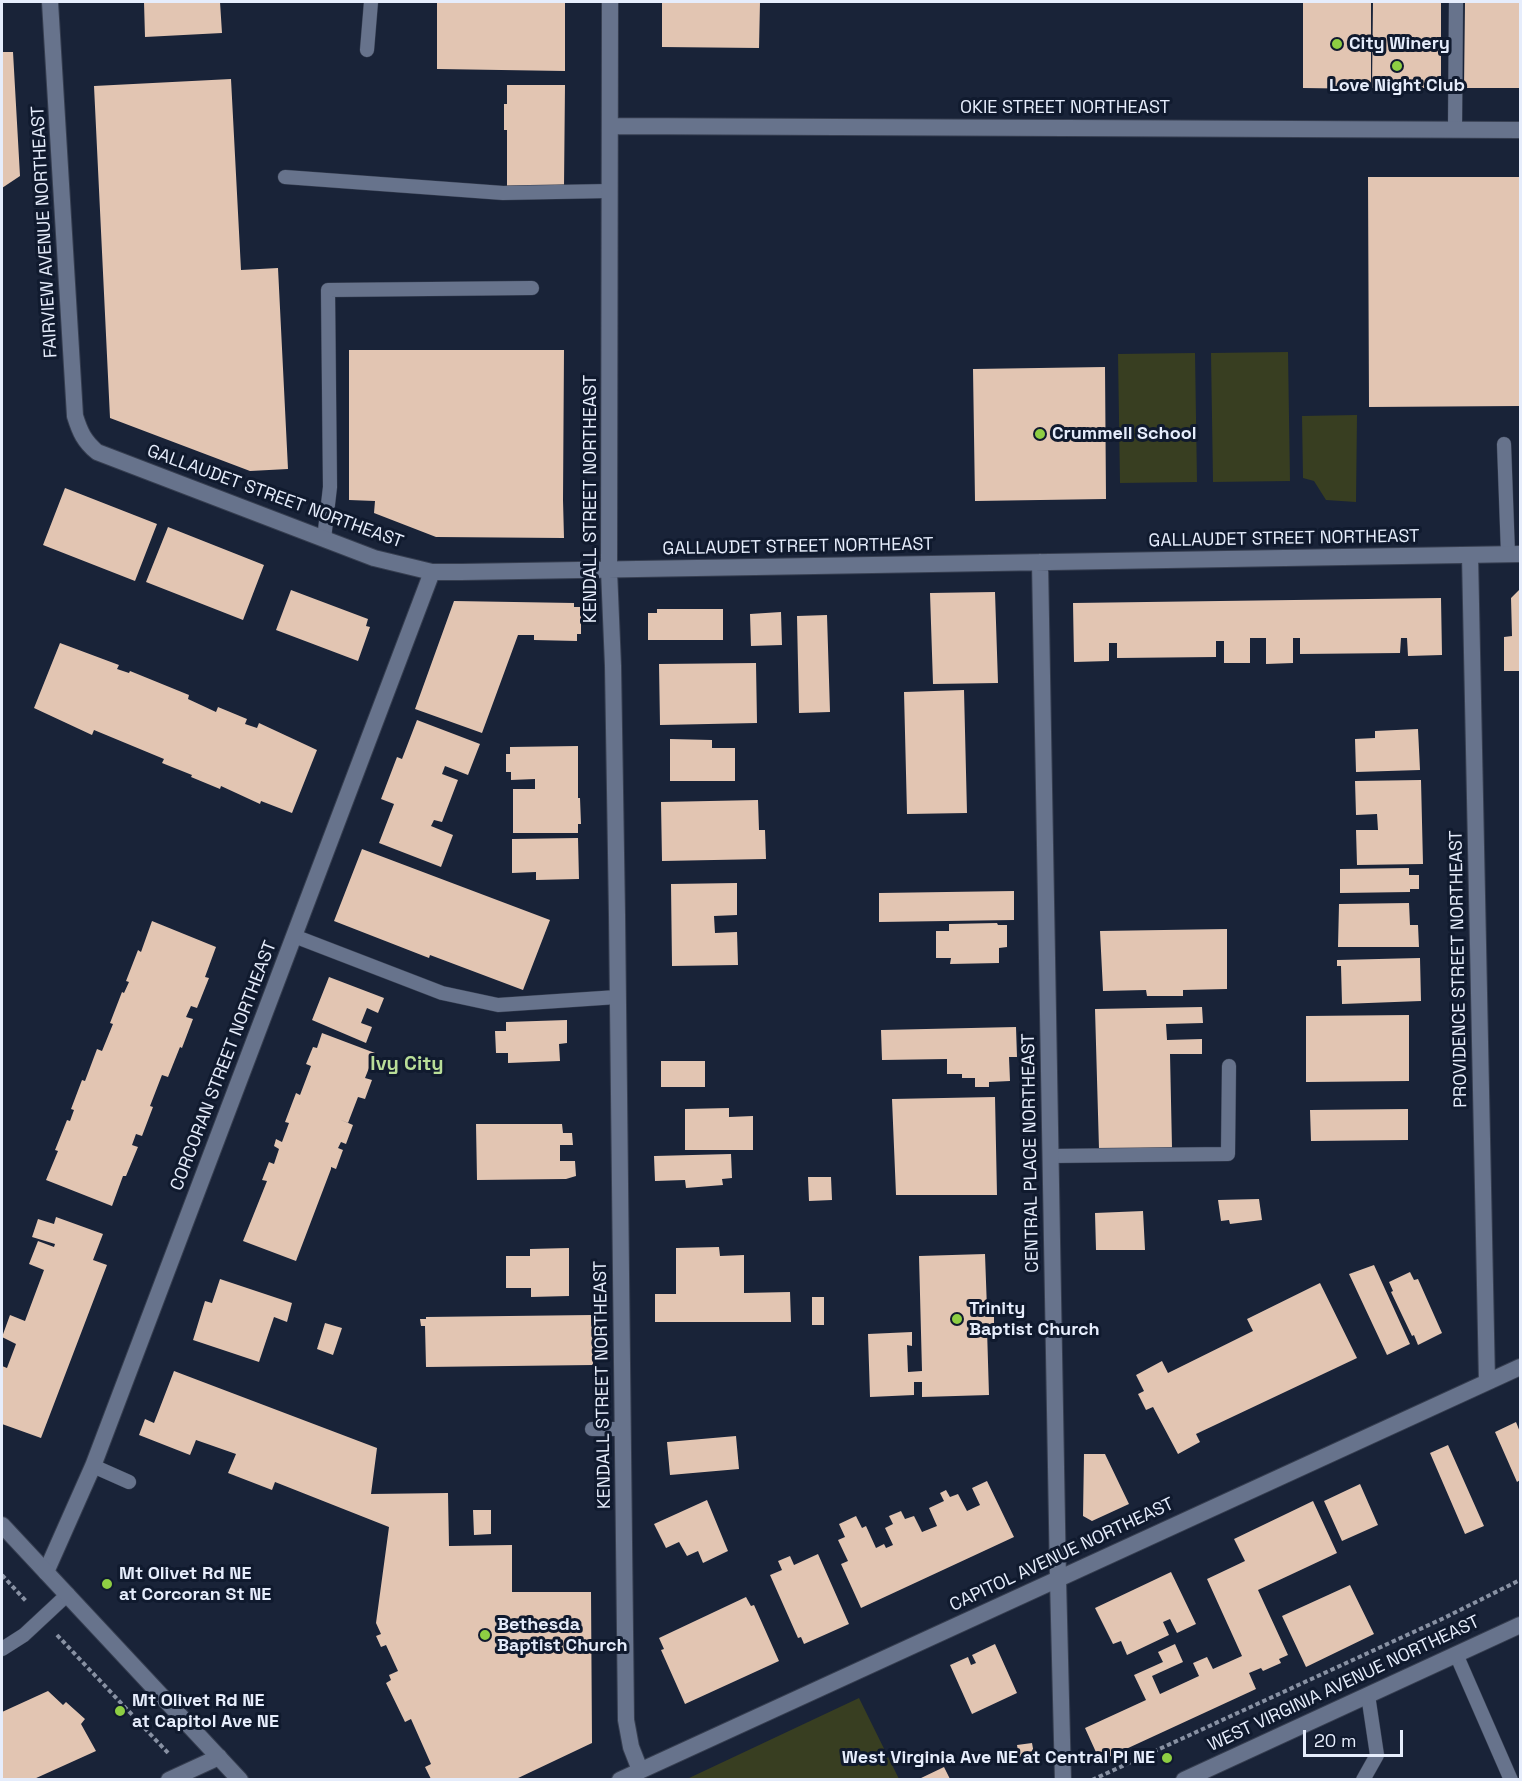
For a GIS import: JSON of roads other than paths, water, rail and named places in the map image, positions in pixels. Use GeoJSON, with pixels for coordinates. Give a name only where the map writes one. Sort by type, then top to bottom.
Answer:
{"type":"FeatureCollection","features":[{"type":"Feature","properties":{"kind":"street","name":"FAIRVIEW AVENUE NORTHEAST"},"geometry":{"type":"LineString","coordinates":[[50,2],[75,416],[81,435],[98,452]]}},
{"type":"Feature","properties":{"kind":"street","name":"KENDALL STREET NORTHEAST"},"geometry":{"type":"LineString","coordinates":[[610,2],[609,570],[613,666],[626,1720],[631,1747],[640,1770]]}},
{"type":"Feature","properties":{"kind":"street","name":"OKIE STREET NORTHEAST"},"geometry":{"type":"LineString","coordinates":[[609,126],[1521,130]]}},
{"type":"Feature","properties":{"kind":"street","name":"GALLAUDET STREET NORTHEAST"},"geometry":{"type":"LineString","coordinates":[[98,452],[374,558],[432,572],[1514,554]]}},
{"type":"Feature","properties":{"kind":"street","name":"PROVIDENCE STREET NORTHEAST"},"geometry":{"type":"LineString","coordinates":[[1470,555],[1487,1382]]}},
{"type":"Feature","properties":{"kind":"street","name":"CENTRAL PLACE NORTHEAST"},"geometry":{"type":"LineString","coordinates":[[1040,562],[1063,1779]]}},
{"type":"Feature","properties":{"kind":"street","name":"CORCORAN STREET NORTHEAST"},"geometry":{"type":"LineString","coordinates":[[46,1572],[93,1466],[432,572]]}},
{"type":"Feature","properties":{"kind":"street","name":"CAPITOL AVENUE NORTHEAST"},"geometry":{"type":"LineString","coordinates":[[620,1779],[1521,1367]]}},
{"type":"Feature","properties":{"kind":"street"},"geometry":{"type":"LineString","coordinates":[[2,1525],[240,1779]]}},
{"type":"Feature","properties":{"kind":"street","name":"WEST VIRGINIA AVENUE NORTHEAST"},"geometry":{"type":"LineString","coordinates":[[1184,1779],[1521,1625]]}},
{"type":"Feature","properties":{"kind":"street"},"geometry":{"type":"LineString","coordinates":[[169,1779],[219,1757]]}},
{"type":"Feature","properties":{"kind":"lane"},"geometry":{"type":"LineString","coordinates":[[367,50],[371,2]]}},
{"type":"Feature","properties":{"kind":"lane"},"geometry":{"type":"LineString","coordinates":[[1455,129],[1456,2]]}},
{"type":"Feature","properties":{"kind":"lane"},"geometry":{"type":"LineString","coordinates":[[285,177],[503,193],[609,191]]}},
{"type":"Feature","properties":{"kind":"lane"},"geometry":{"type":"LineString","coordinates":[[324,539],[330,487],[328,290],[532,288]]}},
{"type":"Feature","properties":{"kind":"lane"},"geometry":{"type":"LineString","coordinates":[[1504,444],[1514,554]]}},
{"type":"Feature","properties":{"kind":"lane"},"geometry":{"type":"LineString","coordinates":[[294,936],[442,993],[498,1005],[617,997]]}},
{"type":"Feature","properties":{"kind":"lane"},"geometry":{"type":"LineString","coordinates":[[1050,1156],[1228,1154],[1229,1066]]}},
{"type":"Feature","properties":{"kind":"lane"},"geometry":{"type":"LineString","coordinates":[[592,1429],[623,1430]]}},
{"type":"Feature","properties":{"kind":"lane"},"geometry":{"type":"LineString","coordinates":[[93,1466],[129,1482]]}},
{"type":"Feature","properties":{"kind":"lane"},"geometry":{"type":"LineString","coordinates":[[2,1649],[24,1635],[68,1594]]}},
{"type":"Feature","properties":{"kind":"lane"},"geometry":{"type":"LineString","coordinates":[[1456,1654],[1511,1779]]}},
{"type":"Feature","properties":{"kind":"lane"},"geometry":{"type":"LineString","coordinates":[[1363,1779],[1377,1755],[1368,1695]]}},
{"type":"Feature","properties":{"kind":"place","name":"City Winery"},"geometry":{"type":"Point","coordinates":[1337,44]}},
{"type":"Feature","properties":{"kind":"place","name":"Love Night Club"},"geometry":{"type":"Point","coordinates":[1397,66]}},
{"type":"Feature","properties":{"kind":"place","name":"Crummell School"},"geometry":{"type":"Point","coordinates":[1040,434]}},
{"type":"Feature","properties":{"kind":"place","name":"Trinity Baptist Church"},"geometry":{"type":"Point","coordinates":[957,1319]}},
{"type":"Feature","properties":{"kind":"place","name":"Mt Olivet Rd NE at Corcoran St NE"},"geometry":{"type":"Point","coordinates":[107,1584]}},
{"type":"Feature","properties":{"kind":"place","name":"Bethesda Baptist Church"},"geometry":{"type":"Point","coordinates":[485,1635]}},
{"type":"Feature","properties":{"kind":"place","name":"Mt Olivet Rd NE at Capitol Ave NE"},"geometry":{"type":"Point","coordinates":[120,1711]}},
{"type":"Feature","properties":{"kind":"place","name":"West Virginia Ave NE at Central Pl NE"},"geometry":{"type":"Point","coordinates":[1167,1758]}},
{"type":"Feature","properties":{"kind":"district","name":"Ivy City"},"geometry":{"type":"Point","coordinates":[407,1065]}}]}
